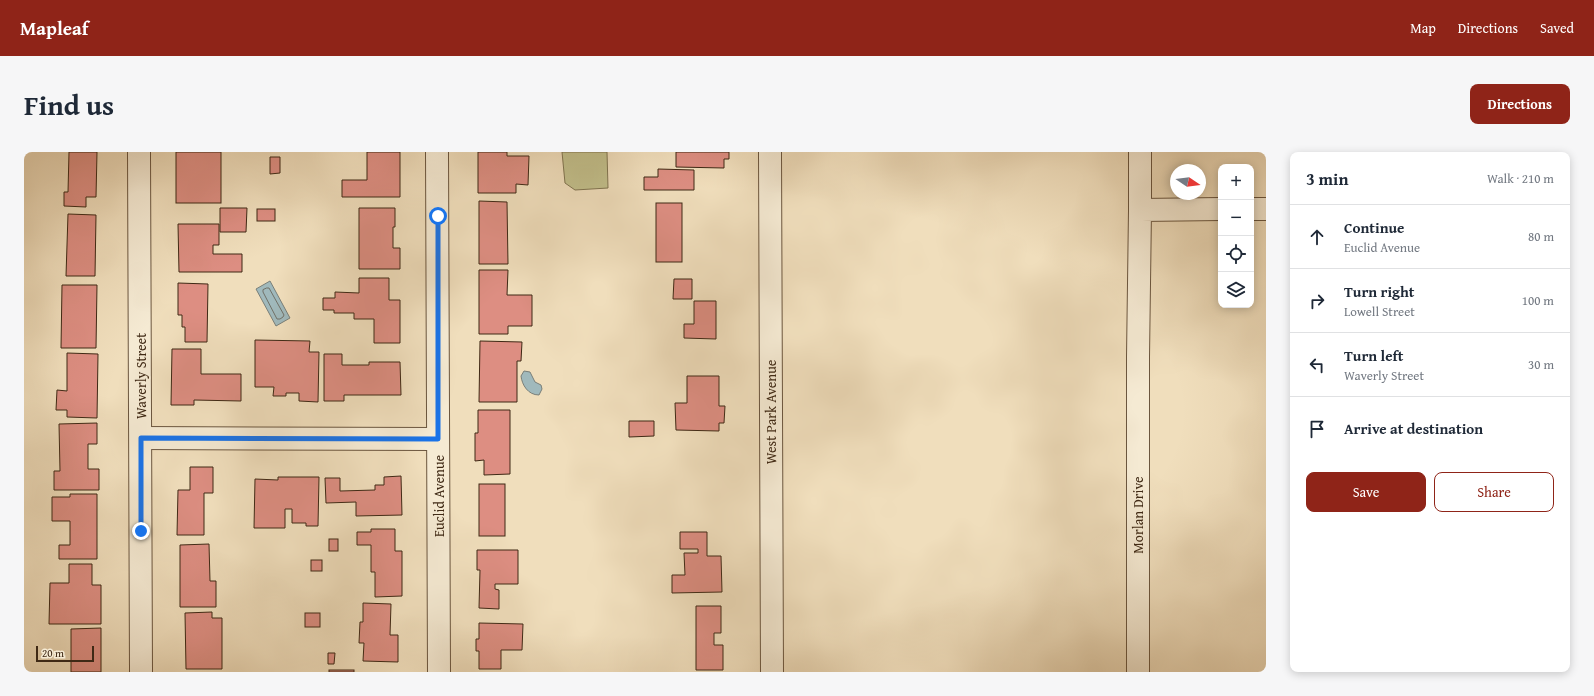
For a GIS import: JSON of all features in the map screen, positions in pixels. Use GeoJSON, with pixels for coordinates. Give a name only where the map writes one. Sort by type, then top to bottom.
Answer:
{"type":"FeatureCollection","features":[{"type":"Feature","properties":{"kind":"street","name":"Waverly Street"},"geometry":{"type":"LineString","coordinates":[[139,152],[141,672]]}},
{"type":"Feature","properties":{"kind":"street","name":"Euclid Avenue"},"geometry":{"type":"LineString","coordinates":[[437,152],[439,672]]}},
{"type":"Feature","properties":{"kind":"street","name":"West Park Avenue"},"geometry":{"type":"LineString","coordinates":[[770,152],[772,672]]}},
{"type":"Feature","properties":{"kind":"street","name":"Morlan Drive"},"geometry":{"type":"LineString","coordinates":[[1138,672],[1138,357],[1140,152]]}},
{"type":"Feature","properties":{"kind":"street"},"geometry":{"type":"LineString","coordinates":[[1254,209],[1266,209]]}},
{"type":"Feature","properties":{"kind":"street"},"geometry":{"type":"LineString","coordinates":[[1140,210],[1218,210]]}},
{"type":"Feature","properties":{"kind":"street"},"geometry":{"type":"LineString","coordinates":[[141,438],[438,439]]}},
{"type":"Feature","properties":{"kind":"shaded area"},"geometry":{"type":"Polygon","coordinates":[[[562,152],[607,152],[608,188],[575,190],[565,183],[562,152]]]}},
{"type":"Feature","properties":{"kind":"water"},"geometry":{"type":"Polygon","coordinates":[[[270,281],[290,318],[276,326],[256,289],[270,281]]]}},
{"type":"Feature","properties":{"kind":"water"},"geometry":{"type":"Polygon","coordinates":[[[524,371],[530,372],[535,382],[541,385],[542,389],[539,395],[535,395],[524,386],[521,376],[524,371]]]}},
{"type":"Feature","properties":{"kind":"building"},"geometry":{"type":"Polygon","coordinates":[[[69,152],[97,152],[96,197],[86,197],[86,207],[64,206],[64,192],[68,192],[69,152]]]}},
{"type":"Feature","properties":{"kind":"building"},"geometry":{"type":"Polygon","coordinates":[[[176,152],[221,152],[221,203],[176,203],[176,152]]]}},
{"type":"Feature","properties":{"kind":"building"},"geometry":{"type":"Polygon","coordinates":[[[367,152],[400,152],[400,197],[342,197],[342,180],[367,180],[367,152]]]}},
{"type":"Feature","properties":{"kind":"building"},"geometry":{"type":"Polygon","coordinates":[[[478,152],[507,152],[507,156],[529,156],[528,185],[516,184],[516,193],[478,193],[478,152]]]}},
{"type":"Feature","properties":{"kind":"building"},"geometry":{"type":"Polygon","coordinates":[[[676,152],[729,152],[729,159],[724,159],[724,168],[676,167],[676,152]]]}},
{"type":"Feature","properties":{"kind":"building"},"geometry":{"type":"Polygon","coordinates":[[[270,157],[280,157],[280,173],[270,174],[270,157]]]}},
{"type":"Feature","properties":{"kind":"building"},"geometry":{"type":"Polygon","coordinates":[[[658,169],[694,170],[694,190],[644,190],[644,177],[658,177],[658,169]]]}},
{"type":"Feature","properties":{"kind":"building"},"geometry":{"type":"Polygon","coordinates":[[[479,201],[507,202],[508,264],[479,264],[479,201]]]}},
{"type":"Feature","properties":{"kind":"building"},"geometry":{"type":"Polygon","coordinates":[[[656,203],[682,203],[682,262],[656,262],[656,203]]]}},
{"type":"Feature","properties":{"kind":"building"},"geometry":{"type":"Polygon","coordinates":[[[220,208],[247,208],[246,232],[220,232],[220,208]]]}},
{"type":"Feature","properties":{"kind":"building"},"geometry":{"type":"Polygon","coordinates":[[[359,208],[395,208],[393,248],[400,248],[400,269],[359,269],[359,208]]]}},
{"type":"Feature","properties":{"kind":"building"},"geometry":{"type":"Polygon","coordinates":[[[257,209],[275,209],[275,221],[257,221],[257,209]]]}},
{"type":"Feature","properties":{"kind":"building"},"geometry":{"type":"Polygon","coordinates":[[[68,214],[96,215],[95,276],[66,276],[68,214]]]}},
{"type":"Feature","properties":{"kind":"building"},"geometry":{"type":"Polygon","coordinates":[[[178,224],[219,224],[219,245],[213,245],[213,254],[242,254],[242,272],[179,272],[178,224]]]}},
{"type":"Feature","properties":{"kind":"building"},"geometry":{"type":"Polygon","coordinates":[[[479,270],[508,270],[507,295],[532,295],[532,326],[508,326],[508,334],[479,334],[479,270]]]}},
{"type":"Feature","properties":{"kind":"building"},"geometry":{"type":"Polygon","coordinates":[[[359,278],[389,278],[389,300],[400,300],[400,343],[374,343],[374,319],[354,319],[354,313],[334,313],[334,310],[323,310],[323,298],[335,298],[335,292],[359,293],[359,278]]]}},
{"type":"Feature","properties":{"kind":"building"},"geometry":{"type":"Polygon","coordinates":[[[674,279],[692,279],[692,299],[673,299],[674,279]]]}},
{"type":"Feature","properties":{"kind":"building"},"geometry":{"type":"Polygon","coordinates":[[[178,283],[208,284],[207,342],[185,342],[185,327],[182,327],[182,315],[178,315],[178,283]]]}},
{"type":"Feature","properties":{"kind":"building"},"geometry":{"type":"Polygon","coordinates":[[[62,285],[97,285],[96,348],[61,348],[62,285]]]}},
{"type":"Feature","properties":{"kind":"building"},"geometry":{"type":"Polygon","coordinates":[[[694,301],[716,301],[716,339],[684,338],[684,324],[694,324],[694,301]]]}},
{"type":"Feature","properties":{"kind":"building"},"geometry":{"type":"Polygon","coordinates":[[[255,340],[310,341],[309,352],[319,352],[318,402],[299,401],[299,393],[286,393],[286,396],[273,396],[274,387],[255,387],[255,340]]]}},
{"type":"Feature","properties":{"kind":"building"},"geometry":{"type":"Polygon","coordinates":[[[480,341],[522,342],[521,361],[517,361],[517,402],[479,402],[480,341]]]}},
{"type":"Feature","properties":{"kind":"building"},"geometry":{"type":"Polygon","coordinates":[[[172,349],[201,349],[201,374],[241,374],[241,401],[194,400],[194,405],[171,405],[172,349]]]}},
{"type":"Feature","properties":{"kind":"building"},"geometry":{"type":"Polygon","coordinates":[[[67,353],[98,354],[97,418],[67,417],[67,410],[56,410],[57,390],[67,391],[67,353]]]}},
{"type":"Feature","properties":{"kind":"building"},"geometry":{"type":"Polygon","coordinates":[[[324,354],[342,354],[342,365],[369,365],[369,362],[400,362],[401,395],[344,395],[344,401],[324,401],[324,354]]]}},
{"type":"Feature","properties":{"kind":"building"},"geometry":{"type":"Polygon","coordinates":[[[687,376],[719,376],[719,406],[725,406],[724,423],[719,423],[719,431],[676,430],[675,403],[687,403],[687,376]]]}},
{"type":"Feature","properties":{"kind":"building"},"geometry":{"type":"Polygon","coordinates":[[[478,410],[510,410],[510,474],[484,475],[484,460],[475,461],[475,433],[478,433],[478,410]]]}},
{"type":"Feature","properties":{"kind":"building"},"geometry":{"type":"Polygon","coordinates":[[[629,421],[654,421],[654,436],[629,437],[629,421]]]}},
{"type":"Feature","properties":{"kind":"building"},"geometry":{"type":"Polygon","coordinates":[[[97,423],[97,444],[88,444],[88,469],[99,469],[99,490],[54,490],[54,471],[60,471],[59,424],[97,423]]]}},
{"type":"Feature","properties":{"kind":"building"},"geometry":{"type":"Polygon","coordinates":[[[190,467],[213,467],[213,493],[204,493],[204,535],[177,535],[178,490],[190,490],[190,467]]]}},
{"type":"Feature","properties":{"kind":"building"},"geometry":{"type":"Polygon","coordinates":[[[401,476],[402,515],[356,516],[356,502],[326,503],[325,478],[340,478],[340,491],[375,490],[375,485],[384,485],[384,477],[401,476]]]}},
{"type":"Feature","properties":{"kind":"building"},"geometry":{"type":"Polygon","coordinates":[[[278,477],[319,477],[318,526],[306,526],[306,523],[292,523],[292,509],[285,509],[285,528],[254,528],[255,479],[278,480],[278,477]]]}},
{"type":"Feature","properties":{"kind":"building"},"geometry":{"type":"Polygon","coordinates":[[[479,484],[505,484],[505,536],[479,536],[479,484]]]}},
{"type":"Feature","properties":{"kind":"building"},"geometry":{"type":"Polygon","coordinates":[[[70,494],[97,494],[97,559],[59,559],[59,545],[70,545],[70,521],[52,521],[52,497],[70,497],[70,494]]]}},
{"type":"Feature","properties":{"kind":"building"},"geometry":{"type":"Polygon","coordinates":[[[371,529],[395,529],[395,551],[402,551],[402,596],[375,597],[375,572],[371,572],[371,545],[357,545],[357,532],[371,532],[371,529]]]}},
{"type":"Feature","properties":{"kind":"building"},"geometry":{"type":"Polygon","coordinates":[[[680,532],[707,532],[707,556],[721,556],[722,592],[672,593],[672,575],[685,575],[684,553],[698,553],[698,549],[680,549],[680,532]]]}},
{"type":"Feature","properties":{"kind":"building"},"geometry":{"type":"Polygon","coordinates":[[[329,539],[338,539],[338,551],[329,551],[329,539]]]}},
{"type":"Feature","properties":{"kind":"building"},"geometry":{"type":"Polygon","coordinates":[[[209,544],[210,581],[216,581],[216,607],[180,607],[180,545],[209,544]]]}},
{"type":"Feature","properties":{"kind":"building"},"geometry":{"type":"Polygon","coordinates":[[[477,550],[518,550],[518,584],[495,584],[495,589],[499,590],[499,609],[479,608],[480,570],[477,570],[477,550]]]}},
{"type":"Feature","properties":{"kind":"building"},"geometry":{"type":"Polygon","coordinates":[[[311,560],[322,560],[322,571],[311,571],[311,560]]]}},
{"type":"Feature","properties":{"kind":"building"},"geometry":{"type":"Polygon","coordinates":[[[69,564],[92,564],[92,585],[101,585],[101,624],[49,624],[50,583],[69,583],[69,564]]]}},
{"type":"Feature","properties":{"kind":"building"},"geometry":{"type":"Polygon","coordinates":[[[363,603],[391,604],[390,635],[398,635],[398,662],[363,661],[364,643],[359,643],[360,622],[363,622],[363,603]]]}},
{"type":"Feature","properties":{"kind":"building"},"geometry":{"type":"Polygon","coordinates":[[[696,606],[721,606],[721,633],[714,633],[714,645],[723,645],[723,670],[696,670],[696,606]]]}},
{"type":"Feature","properties":{"kind":"building"},"geometry":{"type":"Polygon","coordinates":[[[212,612],[212,618],[222,618],[222,669],[186,669],[185,613],[212,612]]]}},
{"type":"Feature","properties":{"kind":"building"},"geometry":{"type":"Polygon","coordinates":[[[305,613],[320,613],[320,627],[305,627],[305,613]]]}},
{"type":"Feature","properties":{"kind":"building"},"geometry":{"type":"Polygon","coordinates":[[[479,623],[523,624],[522,650],[501,650],[501,669],[479,669],[479,651],[476,651],[476,639],[479,639],[479,623]]]}},
{"type":"Feature","properties":{"kind":"building"},"geometry":{"type":"Polygon","coordinates":[[[101,628],[101,672],[71,672],[71,629],[101,628]]]}},
{"type":"Feature","properties":{"kind":"building"},"geometry":{"type":"Polygon","coordinates":[[[328,653],[335,653],[334,664],[328,664],[328,653]]]}},
{"type":"Feature","properties":{"kind":"building"},"geometry":{"type":"Polygon","coordinates":[[[329,670],[354,670],[354,672],[329,672],[329,670]]]}},
{"type":"Feature","properties":{"kind":"route"},"geometry":{"type":"LineString","coordinates":[[141,531],[141,438],[438,439],[438,216]]}}]}
